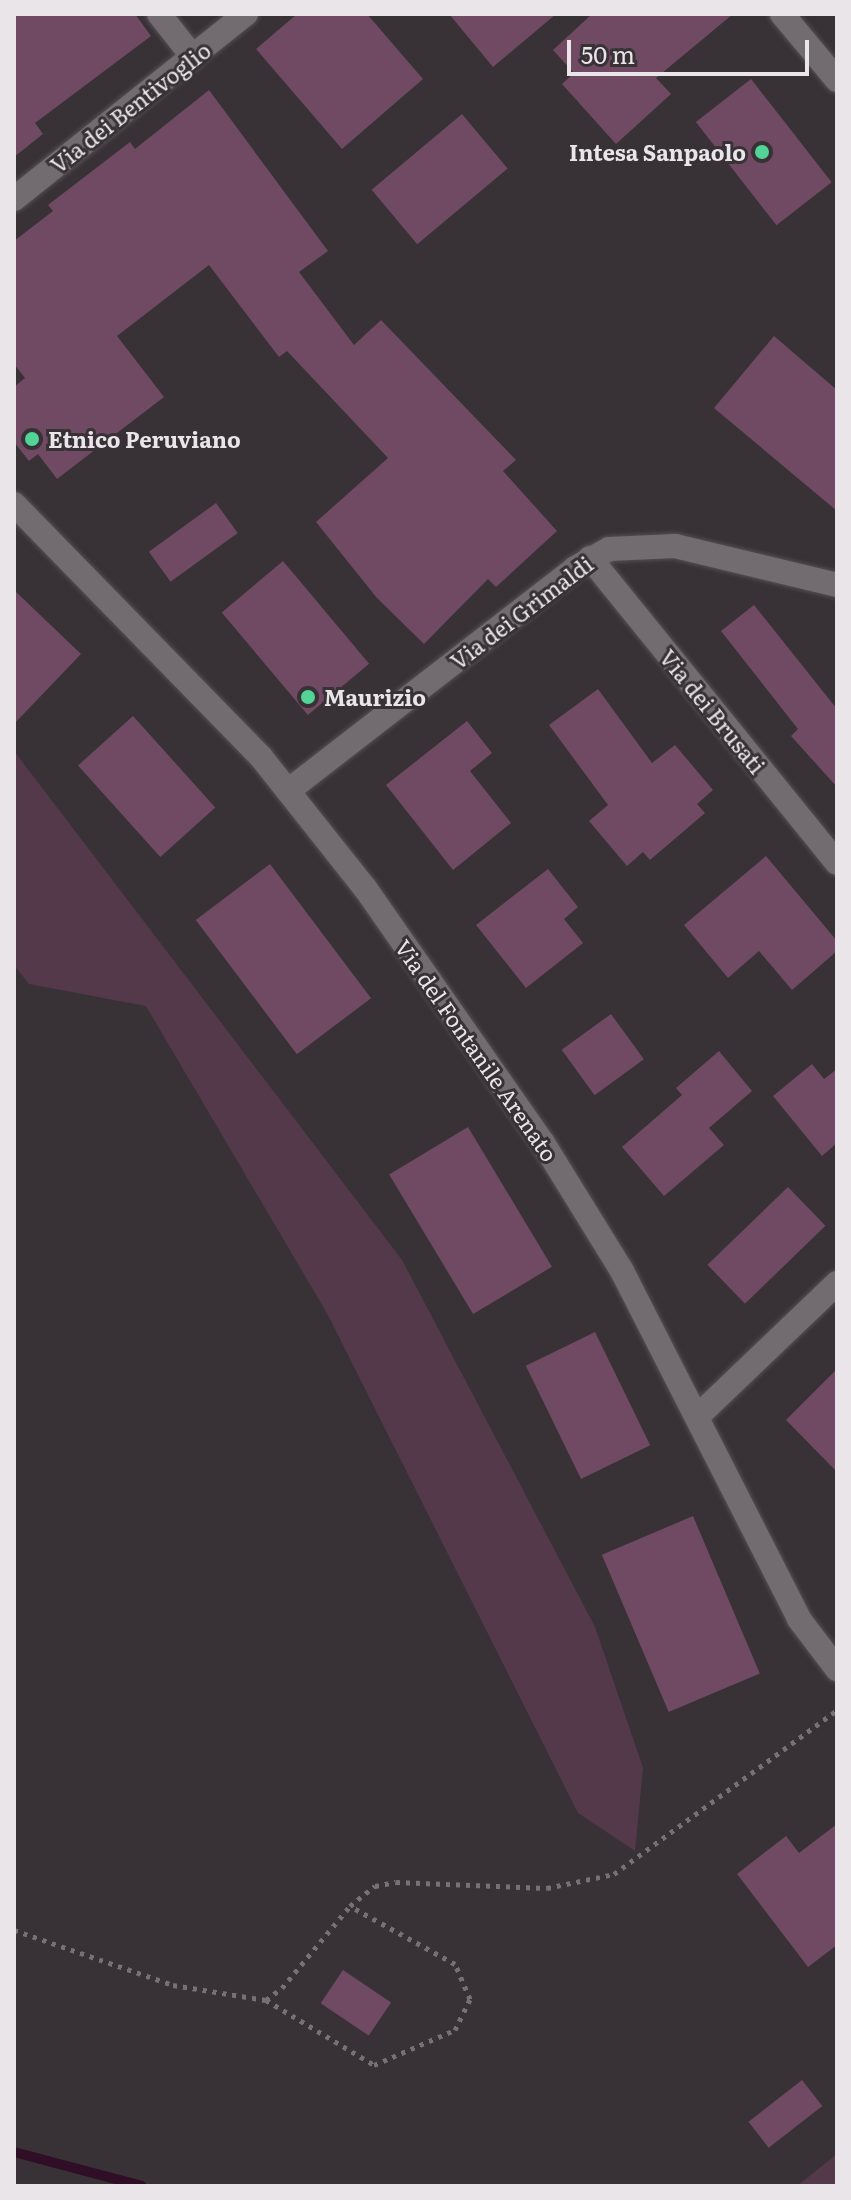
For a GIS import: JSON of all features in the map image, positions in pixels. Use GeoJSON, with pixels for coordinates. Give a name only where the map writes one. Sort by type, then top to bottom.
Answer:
{"type":"FeatureCollection","features":[{"type":"Feature","properties":{"kind":"street"},"geometry":{"type":"LineString","coordinates":[[159,14],[193,57]]}},
{"type":"Feature","properties":{"kind":"street","name":"Via dei Bentivoglio"},"geometry":{"type":"LineString","coordinates":[[14,199],[246,14]]}},
{"type":"Feature","properties":{"kind":"street"},"geometry":{"type":"LineString","coordinates":[[782,14],[837,80]]}},
{"type":"Feature","properties":{"kind":"street","name":"Via del Fontanile Arenato"},"geometry":{"type":"LineString","coordinates":[[14,504],[162,650],[288,791],[365,888],[543,1143],[622,1271],[699,1415],[799,1619],[837,1669]]}},
{"type":"Feature","properties":{"kind":"street","name":"Via dei Grimaldi"},"geometry":{"type":"LineString","coordinates":[[288,791],[590,558],[624,545],[675,546],[837,585]]}},
{"type":"Feature","properties":{"kind":"street","name":"Via dei Brusati"},"geometry":{"type":"LineString","coordinates":[[590,558],[837,863]]}},
{"type":"Feature","properties":{"kind":"street"},"geometry":{"type":"LineString","coordinates":[[699,1415],[837,1283]]}},
{"type":"Feature","properties":{"kind":"path"},"geometry":{"type":"LineString","coordinates":[[266,2000],[282,1988],[350,1906],[386,1883],[547,1888],[614,1874],[837,1710]]}},
{"type":"Feature","properties":{"kind":"path"},"geometry":{"type":"LineString","coordinates":[[14,1930],[173,1985],[266,2000],[374,2065],[455,2030],[470,1999],[455,1964],[350,1906]]}},
{"type":"Feature","properties":{"kind":"shaded area"},"geometry":{"type":"Polygon","coordinates":[[[14,751],[402,1260],[595,1627],[643,1768],[635,1851],[578,1813],[328,1315],[146,1006],[29,984],[14,965],[14,751]]]}},
{"type":"Feature","properties":{"kind":"shaded area"},"geometry":{"type":"Polygon","coordinates":[[[837,2154],[837,2186],[797,2186],[837,2154]]]}},
{"type":"Feature","properties":{"kind":"building"},"geometry":{"type":"Polygon","coordinates":[[[14,14],[135,14],[151,36],[35,123],[43,134],[14,157],[14,14]]]}},
{"type":"Feature","properties":{"kind":"building"},"geometry":{"type":"Polygon","coordinates":[[[297,14],[367,14],[423,79],[342,149],[256,49],[297,14]]]}},
{"type":"Feature","properties":{"kind":"building"},"geometry":{"type":"Polygon","coordinates":[[[449,14],[556,14],[493,67],[449,14]]]}},
{"type":"Feature","properties":{"kind":"building"},"geometry":{"type":"Polygon","coordinates":[[[592,14],[733,14],[656,78],[671,94],[616,144],[562,84],[574,73],[553,50],[592,14]]]}},
{"type":"Feature","properties":{"kind":"building"},"geometry":{"type":"Polygon","coordinates":[[[751,79],[832,182],[776,225],[696,122],[751,79]]]}},
{"type":"Feature","properties":{"kind":"building"},"geometry":{"type":"Polygon","coordinates":[[[209,90],[328,251],[299,272],[354,345],[381,320],[516,460],[503,471],[557,531],[496,587],[488,579],[424,644],[377,598],[316,522],[388,458],[287,351],[279,357],[209,265],[117,336],[164,397],[57,479],[38,454],[29,461],[14,442],[14,387],[25,378],[14,364],[14,241],[53,211],[48,205],[130,142],[135,149],[209,90]]]}},
{"type":"Feature","properties":{"kind":"building"},"geometry":{"type":"Polygon","coordinates":[[[462,114],[508,168],[417,244],[372,190],[462,114]]]}},
{"type":"Feature","properties":{"kind":"building"},"geometry":{"type":"Polygon","coordinates":[[[774,336],[837,390],[837,511],[714,408],[774,336]]]}},
{"type":"Feature","properties":{"kind":"building"},"geometry":{"type":"Polygon","coordinates":[[[216,503],[238,533],[171,582],[149,552],[216,503]]]}},
{"type":"Feature","properties":{"kind":"building"},"geometry":{"type":"Polygon","coordinates":[[[283,561],[369,664],[308,715],[222,612],[283,561]]]}},
{"type":"Feature","properties":{"kind":"building"},"geometry":{"type":"Polygon","coordinates":[[[14,590],[81,654],[14,724],[14,590]]]}},
{"type":"Feature","properties":{"kind":"building"},"geometry":{"type":"Polygon","coordinates":[[[754,605],[837,709],[837,787],[791,736],[798,729],[721,631],[754,605]]]}},
{"type":"Feature","properties":{"kind":"building"},"geometry":{"type":"Polygon","coordinates":[[[598,689],[652,763],[675,745],[713,790],[697,804],[705,813],[650,860],[643,852],[627,866],[589,821],[608,805],[549,725],[598,689]]]}},
{"type":"Feature","properties":{"kind":"building"},"geometry":{"type":"Polygon","coordinates":[[[133,716],[215,807],[160,857],[78,766],[133,716]]]}},
{"type":"Feature","properties":{"kind":"building"},"geometry":{"type":"Polygon","coordinates":[[[467,721],[492,753],[470,771],[511,823],[453,870],[386,785],[467,721]]]}},
{"type":"Feature","properties":{"kind":"building"},"geometry":{"type":"Polygon","coordinates":[[[766,856],[837,941],[837,951],[792,990],[759,951],[728,978],[684,925],[766,856]]]}},
{"type":"Feature","properties":{"kind":"building"},"geometry":{"type":"Polygon","coordinates":[[[270,864],[371,998],[297,1054],[196,920],[270,864]]]}},
{"type":"Feature","properties":{"kind":"building"},"geometry":{"type":"Polygon","coordinates":[[[548,869],[578,907],[564,919],[583,943],[526,988],[476,925],[548,869]]]}},
{"type":"Feature","properties":{"kind":"building"},"geometry":{"type":"Polygon","coordinates":[[[611,1014],[644,1059],[595,1095],[562,1050],[611,1014]]]}},
{"type":"Feature","properties":{"kind":"building"},"geometry":{"type":"Polygon","coordinates":[[[719,1051],[752,1091],[709,1128],[724,1145],[664,1196],[622,1147],[682,1095],[676,1088],[719,1051]]]}},
{"type":"Feature","properties":{"kind":"building"},"geometry":{"type":"Polygon","coordinates":[[[812,1064],[824,1079],[837,1069],[837,1143],[822,1156],[773,1096],[812,1064]]]}},
{"type":"Feature","properties":{"kind":"building"},"geometry":{"type":"Polygon","coordinates":[[[468,1127],[552,1267],[473,1314],[389,1174],[468,1127]]]}},
{"type":"Feature","properties":{"kind":"building"},"geometry":{"type":"Polygon","coordinates":[[[788,1187],[826,1226],[745,1304],[707,1265],[788,1187]]]}},
{"type":"Feature","properties":{"kind":"building"},"geometry":{"type":"Polygon","coordinates":[[[595,1332],[650,1445],[581,1479],[526,1366],[595,1332]]]}},
{"type":"Feature","properties":{"kind":"building"},"geometry":{"type":"Polygon","coordinates":[[[837,1369],[837,1472],[786,1420],[837,1369]]]}},
{"type":"Feature","properties":{"kind":"building"},"geometry":{"type":"Polygon","coordinates":[[[693,1516],[760,1673],[669,1712],[602,1555],[693,1516]]]}},
{"type":"Feature","properties":{"kind":"building"},"geometry":{"type":"Polygon","coordinates":[[[837,1824],[837,1945],[808,1967],[737,1874],[786,1836],[799,1853],[837,1824]]]}},
{"type":"Feature","properties":{"kind":"building"},"geometry":{"type":"Polygon","coordinates":[[[343,1970],[391,2002],[369,2036],[321,2003],[343,1970]]]}},
{"type":"Feature","properties":{"kind":"building"},"geometry":{"type":"Polygon","coordinates":[[[802,2080],[822,2106],[769,2148],[748,2122],[802,2080]]]}},
{"type":"Feature","properties":{"kind":"waterway"},"geometry":{"type":"LineString","coordinates":[[14,2152],[142,2186]]}},
{"type":"Feature","properties":{"kind":"place","name":"Intesa Sanpaolo"},"geometry":{"type":"Point","coordinates":[762,152]}},
{"type":"Feature","properties":{"kind":"place","name":"Etnico Peruviano"},"geometry":{"type":"Point","coordinates":[32,439]}},
{"type":"Feature","properties":{"kind":"place","name":"Maurizio"},"geometry":{"type":"Point","coordinates":[308,697]}}]}
